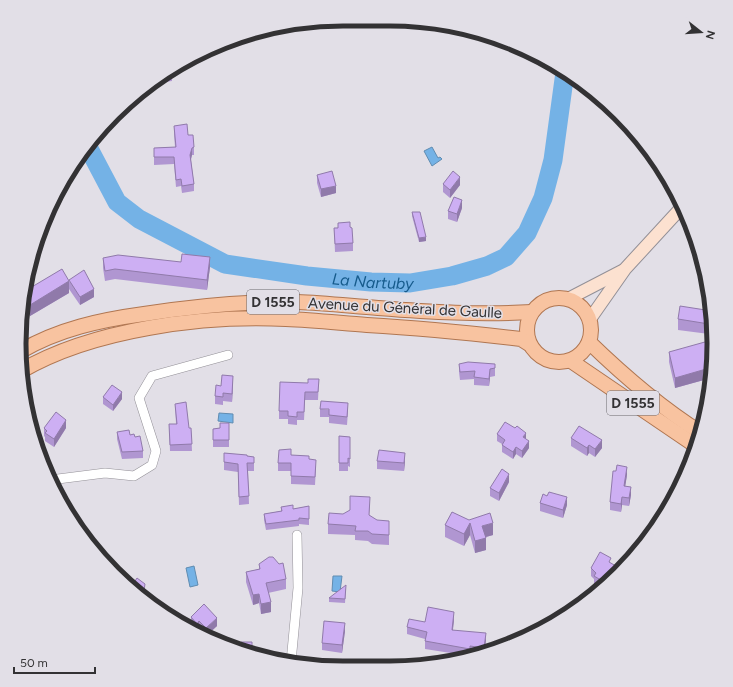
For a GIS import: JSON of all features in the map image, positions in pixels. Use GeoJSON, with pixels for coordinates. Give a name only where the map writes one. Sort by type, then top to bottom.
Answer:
{"type":"FeatureCollection","features":[{"type":"Feature","properties":{"kind":"main road"},"geometry":{"type":"LineString","coordinates":[[590,319],[625,269],[678,211]]}},
{"type":"Feature","properties":{"kind":"main road"},"geometry":{"type":"LineString","coordinates":[[568,299],[625,269]]}},
{"type":"Feature","properties":{"kind":"main road"},"geometry":{"type":"LineString","coordinates":[[558,298],[568,299],[581,306],[590,319],[590,342],[585,350],[571,361],[561,363],[551,362],[538,355],[529,344],[526,333],[528,322],[532,312],[539,304],[558,298]]}},
{"type":"Feature","properties":{"kind":"main road","name":"Avenue du Général de Gaulle"},"geometry":{"type":"LineString","coordinates":[[26,348],[70,328],[112,319],[196,305],[237,302],[298,302],[461,314],[532,312]]}},
{"type":"Feature","properties":{"kind":"main road","name":"Avenue du Général de Gaulle"},"geometry":{"type":"LineString","coordinates":[[27,367],[44,358],[76,346],[115,335],[172,325],[225,320],[285,319],[400,327],[521,339],[529,344]]}},
{"type":"Feature","properties":{"kind":"main road","name":"D 1555"},"geometry":{"type":"LineString","coordinates":[[590,342],[628,378],[673,415],[695,429]]}},
{"type":"Feature","properties":{"kind":"main road","name":"D 1555"},"geometry":{"type":"LineString","coordinates":[[571,361],[691,443]]}},
{"type":"Feature","properties":{"kind":"street"},"geometry":{"type":"LineString","coordinates":[[57,479],[105,473],[134,476],[152,465],[156,451],[139,398],[152,376],[228,355]]}},
{"type":"Feature","properties":{"kind":"street"},"geometry":{"type":"LineString","coordinates":[[292,656],[298,588],[298,535]]}},
{"type":"Feature","properties":{"kind":"water"},"geometry":{"type":"Polygon","coordinates":[[[432,147],[438,158],[440,157],[442,159],[432,166],[424,151],[432,147]]]}},
{"type":"Feature","properties":{"kind":"water"},"geometry":{"type":"Polygon","coordinates":[[[219,413],[233,414],[233,423],[218,421],[219,413]]]}},
{"type":"Feature","properties":{"kind":"water"},"geometry":{"type":"Polygon","coordinates":[[[194,566],[198,585],[190,587],[186,568],[194,566]]]}},
{"type":"Feature","properties":{"kind":"water"},"geometry":{"type":"Polygon","coordinates":[[[333,576],[342,576],[340,592],[332,591],[333,576]]]}},
{"type":"Feature","properties":{"kind":"building"},"geometry":{"type":"Polygon","coordinates":[[[187,124],[188,135],[193,135],[194,147],[192,148],[190,155],[194,184],[182,186],[181,179],[176,180],[174,157],[154,157],[154,148],[176,147],[174,126],[187,124]]]}},
{"type":"Feature","properties":{"kind":"building"},"geometry":{"type":"Polygon","coordinates":[[[332,171],[336,186],[321,189],[317,175],[332,171]]]}},
{"type":"Feature","properties":{"kind":"building"},"geometry":{"type":"Polygon","coordinates":[[[453,171],[460,177],[450,190],[443,184],[453,171]]]}},
{"type":"Feature","properties":{"kind":"building"},"geometry":{"type":"Polygon","coordinates":[[[454,197],[462,200],[457,214],[448,211],[454,197]]]}},
{"type":"Feature","properties":{"kind":"building"},"geometry":{"type":"Polygon","coordinates":[[[412,212],[420,212],[426,237],[419,238],[412,212]]]}},
{"type":"Feature","properties":{"kind":"building"},"geometry":{"type":"Polygon","coordinates":[[[350,222],[353,243],[335,244],[334,228],[338,228],[338,223],[350,222]]]}},
{"type":"Feature","properties":{"kind":"building"},"geometry":{"type":"Polygon","coordinates":[[[182,254],[210,257],[207,280],[115,269],[105,271],[103,258],[118,255],[181,262],[182,254]]]}},
{"type":"Feature","properties":{"kind":"building"},"geometry":{"type":"Polygon","coordinates":[[[62,269],[69,281],[30,305],[29,303],[31,287],[62,269]]]}},
{"type":"Feature","properties":{"kind":"building"},"geometry":{"type":"Polygon","coordinates":[[[84,270],[94,289],[80,297],[69,280],[84,270]]]}},
{"type":"Feature","properties":{"kind":"building"},"geometry":{"type":"Polygon","coordinates":[[[680,306],[705,310],[706,324],[678,319],[680,306]]]}},
{"type":"Feature","properties":{"kind":"building"},"geometry":{"type":"Polygon","coordinates":[[[707,341],[706,369],[675,378],[669,352],[707,341]]]}},
{"type":"Feature","properties":{"kind":"building"},"geometry":{"type":"Polygon","coordinates":[[[468,362],[495,364],[495,368],[490,369],[489,379],[474,377],[475,371],[460,372],[459,364],[468,362]]]}},
{"type":"Feature","properties":{"kind":"building"},"geometry":{"type":"Polygon","coordinates":[[[222,375],[233,376],[232,394],[223,393],[223,397],[215,396],[216,385],[221,386],[222,375]]]}},
{"type":"Feature","properties":{"kind":"building"},"geometry":{"type":"Polygon","coordinates":[[[308,379],[319,379],[318,392],[305,392],[304,412],[297,412],[297,417],[288,416],[288,411],[279,411],[280,382],[308,383],[308,379]]]}},
{"type":"Feature","properties":{"kind":"building"},"geometry":{"type":"Polygon","coordinates":[[[112,385],[122,392],[113,405],[103,397],[112,385]]]}},
{"type":"Feature","properties":{"kind":"building"},"geometry":{"type":"Polygon","coordinates":[[[321,401],[348,403],[347,417],[329,415],[329,409],[320,409],[321,401]]]}},
{"type":"Feature","properties":{"kind":"building"},"geometry":{"type":"Polygon","coordinates":[[[186,402],[189,428],[191,428],[192,444],[170,445],[169,424],[177,424],[175,404],[186,402]]]}},
{"type":"Feature","properties":{"kind":"building"},"geometry":{"type":"Polygon","coordinates":[[[56,412],[66,420],[54,439],[45,433],[47,431],[44,428],[56,412]]]}},
{"type":"Feature","properties":{"kind":"building"},"geometry":{"type":"Polygon","coordinates":[[[505,422],[515,428],[517,426],[526,433],[523,437],[529,441],[522,451],[516,447],[513,452],[502,445],[505,440],[497,434],[505,422]]]}},
{"type":"Feature","properties":{"kind":"building"},"geometry":{"type":"Polygon","coordinates":[[[220,423],[229,423],[229,440],[213,440],[213,429],[220,428],[220,423]]]}},
{"type":"Feature","properties":{"kind":"building"},"geometry":{"type":"Polygon","coordinates":[[[579,426],[602,440],[595,449],[589,445],[587,448],[571,438],[579,426]]]}},
{"type":"Feature","properties":{"kind":"building"},"geometry":{"type":"Polygon","coordinates":[[[129,430],[130,435],[134,434],[135,437],[140,436],[143,451],[122,452],[117,432],[129,430]]]}},
{"type":"Feature","properties":{"kind":"building"},"geometry":{"type":"Polygon","coordinates":[[[339,436],[350,437],[350,459],[348,458],[348,463],[339,463],[339,436]]]}},
{"type":"Feature","properties":{"kind":"building"},"geometry":{"type":"Polygon","coordinates":[[[291,449],[291,455],[309,456],[309,459],[316,460],[315,477],[291,476],[291,463],[278,463],[279,450],[291,449]]]}},
{"type":"Feature","properties":{"kind":"building"},"geometry":{"type":"Polygon","coordinates":[[[379,450],[405,453],[404,463],[377,461],[379,450]]]}},
{"type":"Feature","properties":{"kind":"building"},"geometry":{"type":"Polygon","coordinates":[[[224,453],[254,457],[254,463],[247,463],[249,496],[239,497],[238,464],[224,462],[224,453]]]}},
{"type":"Feature","properties":{"kind":"building"},"geometry":{"type":"Polygon","coordinates":[[[617,465],[627,467],[624,486],[631,487],[629,498],[622,497],[621,504],[610,502],[613,471],[616,471],[617,465]]]}},
{"type":"Feature","properties":{"kind":"building"},"geometry":{"type":"Polygon","coordinates":[[[502,469],[509,474],[499,493],[490,488],[502,469]]]}},
{"type":"Feature","properties":{"kind":"building"},"geometry":{"type":"Polygon","coordinates":[[[549,492],[567,497],[563,510],[540,503],[543,494],[547,496],[549,492]]]}},
{"type":"Feature","properties":{"kind":"building"},"geometry":{"type":"Polygon","coordinates":[[[350,496],[370,497],[369,515],[377,520],[389,521],[389,535],[372,534],[368,531],[355,531],[356,526],[328,524],[329,513],[343,514],[350,510],[350,496]]]}},
{"type":"Feature","properties":{"kind":"building"},"geometry":{"type":"Polygon","coordinates":[[[293,505],[293,509],[309,506],[309,519],[299,518],[299,520],[266,524],[264,514],[282,511],[281,507],[293,505]]]}},
{"type":"Feature","properties":{"kind":"building"},"geometry":{"type":"Polygon","coordinates":[[[452,512],[469,520],[490,513],[493,523],[482,526],[486,538],[475,541],[470,523],[464,534],[445,525],[452,512]]]}},
{"type":"Feature","properties":{"kind":"building"},"geometry":{"type":"Polygon","coordinates":[[[600,552],[611,558],[609,562],[616,566],[601,580],[594,576],[596,573],[591,568],[600,552]]]}},
{"type":"Feature","properties":{"kind":"building"},"geometry":{"type":"Polygon","coordinates":[[[269,557],[273,557],[279,564],[283,563],[286,579],[266,583],[271,602],[261,604],[259,594],[253,595],[246,572],[260,569],[259,564],[269,557]]]}},
{"type":"Feature","properties":{"kind":"building"},"geometry":{"type":"Polygon","coordinates":[[[137,578],[145,584],[144,590],[134,582],[137,578]]]}},
{"type":"Feature","properties":{"kind":"building"},"geometry":{"type":"Polygon","coordinates":[[[346,585],[345,599],[329,598],[346,585]]]}},
{"type":"Feature","properties":{"kind":"building"},"geometry":{"type":"Polygon","coordinates":[[[204,604],[217,618],[206,628],[199,621],[197,624],[191,617],[204,604]]]}},
{"type":"Feature","properties":{"kind":"building"},"geometry":{"type":"Polygon","coordinates":[[[428,607],[454,612],[452,630],[486,633],[484,646],[480,647],[470,646],[470,649],[425,641],[427,632],[407,627],[409,619],[425,622],[428,607]]]}},
{"type":"Feature","properties":{"kind":"building"},"geometry":{"type":"Polygon","coordinates":[[[324,621],[345,623],[342,645],[322,643],[324,621]]]}},
{"type":"Feature","properties":{"kind":"building"},"geometry":{"type":"Polygon","coordinates":[[[241,642],[252,642],[252,647],[241,644],[241,642]]]}},
{"type":"Feature","properties":{"kind":"waterway","name":"La Nartuby"},"geometry":{"type":"LineString","coordinates":[[91,152],[117,202],[139,219],[225,264],[307,276],[371,282],[410,283],[452,276],[487,266],[506,257],[527,233],[543,198],[553,160],[564,79]]}}]}
